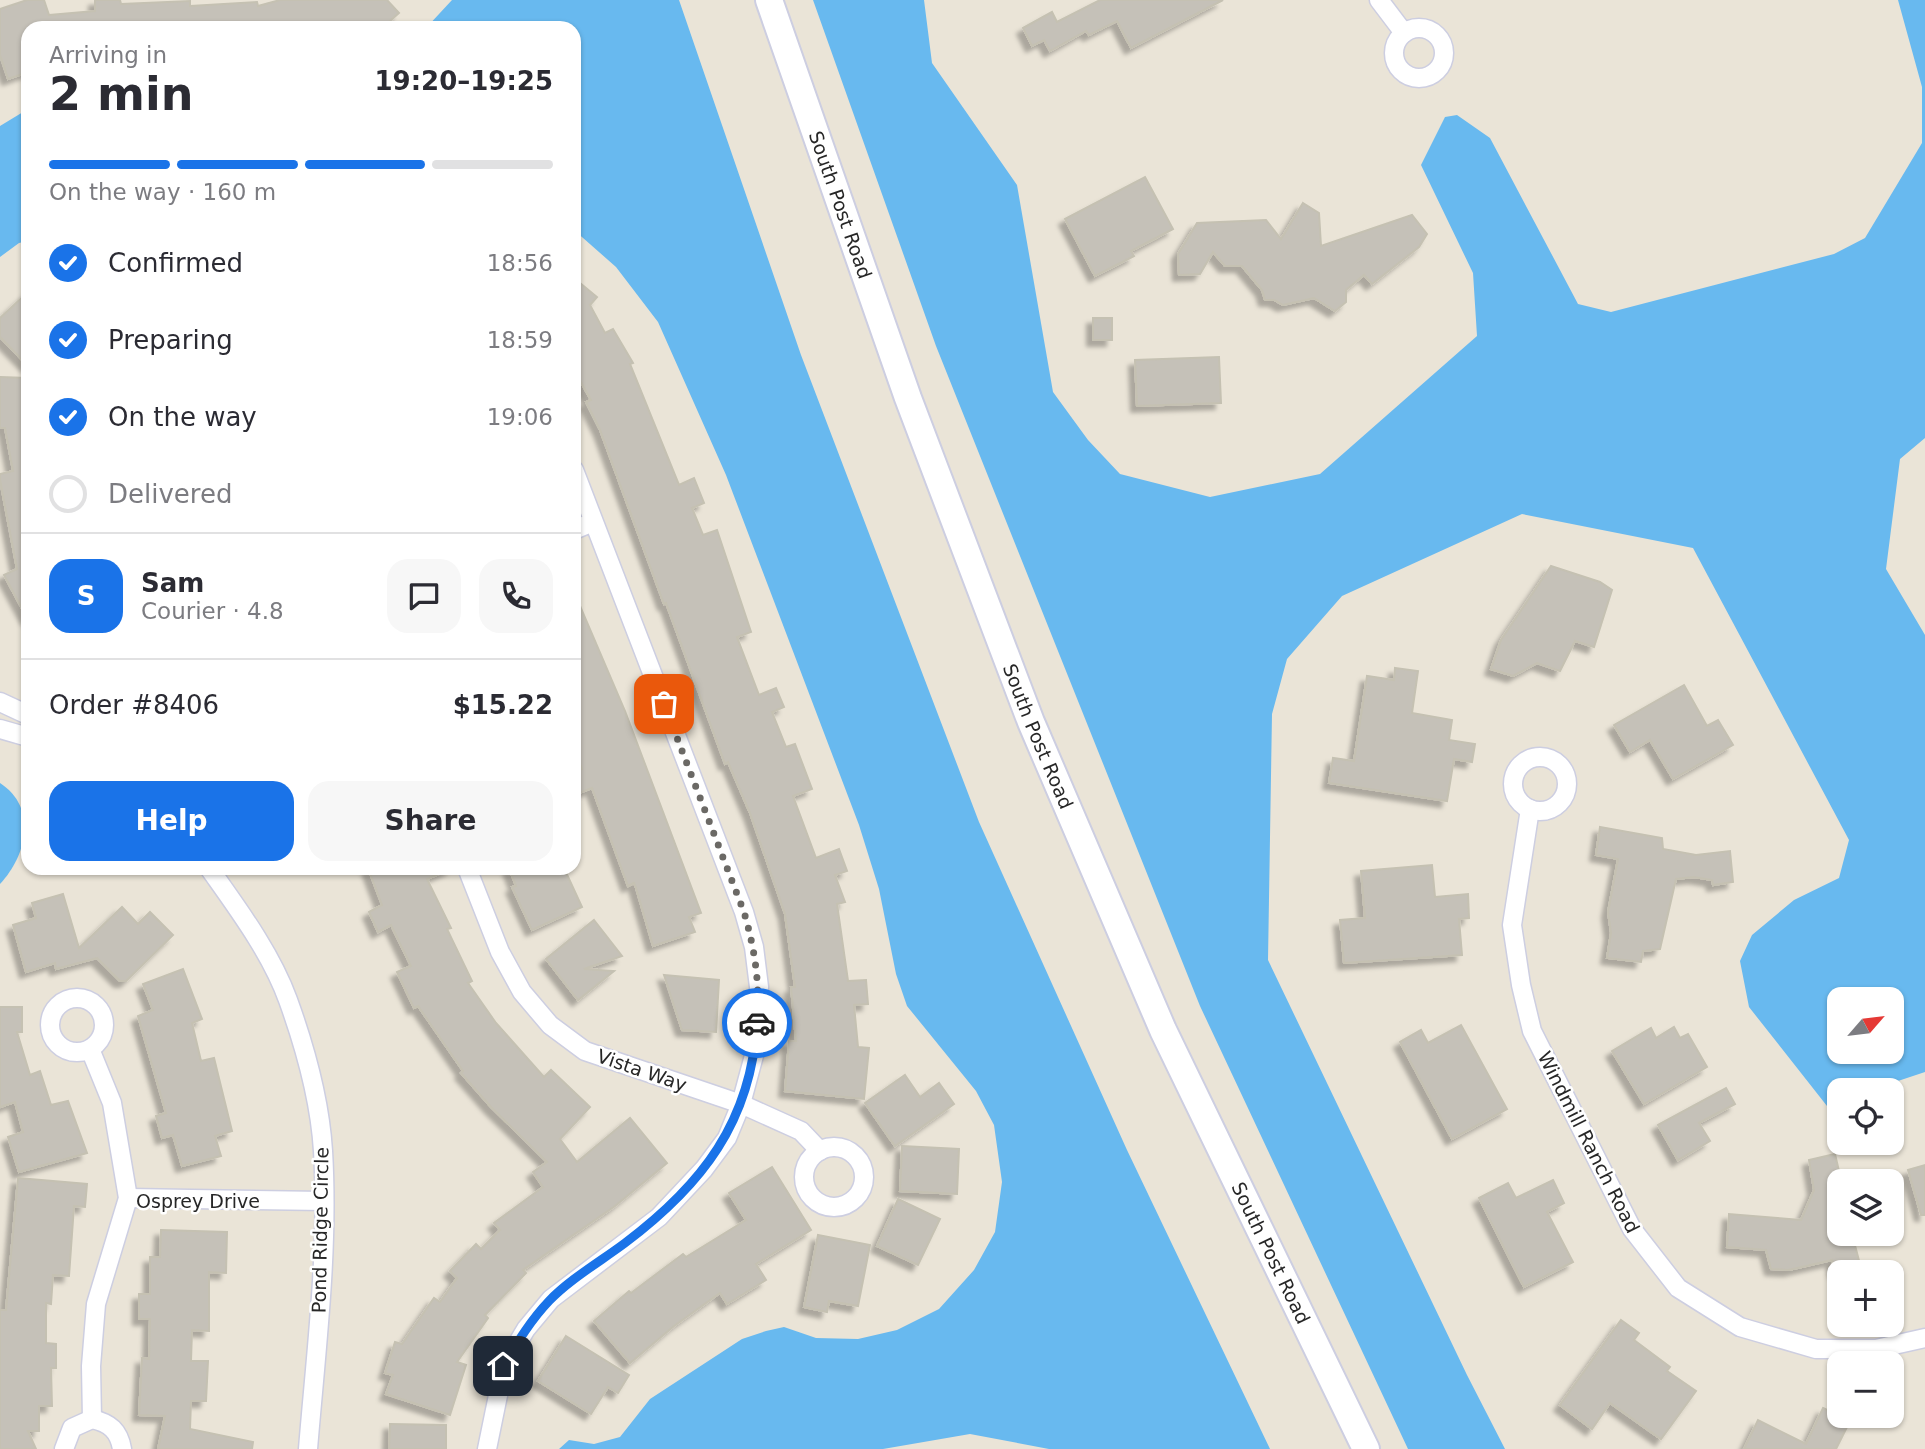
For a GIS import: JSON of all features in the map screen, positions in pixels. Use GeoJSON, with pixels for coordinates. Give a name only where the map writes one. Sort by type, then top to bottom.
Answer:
{"type":"FeatureCollection","features":[{"type":"Feature","properties":{"kind":"street","name":"South Post Road"},"geometry":{"type":"LineString","coordinates":[[769,0],[908,398],[1031,722],[1163,1030],[1366,1449]]}},
{"type":"Feature","properties":{"kind":"street"},"geometry":{"type":"LineString","coordinates":[[1379,0],[1404,33]]}},
{"type":"Feature","properties":{"kind":"street"},"geometry":{"type":"LineString","coordinates":[[487,1449],[503,1366],[526,1329],[551,1299],[659,1217],[704,1168],[727,1138],[741,1104],[755,1048],[760,987],[754,947],[744,912],[581,489]]}},
{"type":"Feature","properties":{"kind":"street"},"geometry":{"type":"LineString","coordinates":[[581,527],[593,522]]}},
{"type":"Feature","properties":{"kind":"street"},"geometry":{"type":"LineString","coordinates":[[0,702],[21,712]]}},
{"type":"Feature","properties":{"kind":"street"},"geometry":{"type":"LineString","coordinates":[[0,729],[21,735]]}},
{"type":"Feature","properties":{"kind":"street","name":"Windmill Ranch Road"},"geometry":{"type":"LineString","coordinates":[[1530,809],[1512,925],[1521,985],[1532,1031],[1632,1229],[1678,1288],[1740,1327],[1816,1349],[1876,1349],[1925,1338]]}},
{"type":"Feature","properties":{"kind":"street","name":"Pond Ridge Circle"},"geometry":{"type":"LineString","coordinates":[[214,875],[251,928],[288,999],[314,1094],[323,1149],[321,1298],[307,1449]]}},
{"type":"Feature","properties":{"kind":"street","name":"Vista Way"},"geometry":{"type":"LineString","coordinates":[[470,875],[500,952],[522,992],[550,1025],[585,1051],[741,1104],[801,1131],[820,1151]]}},
{"type":"Feature","properties":{"kind":"street"},"geometry":{"type":"LineString","coordinates":[[90,1049],[112,1103],[128,1198]]}},
{"type":"Feature","properties":{"kind":"street","name":"Osprey Drive"},"geometry":{"type":"LineString","coordinates":[[92,1419],[91,1366],[96,1304],[128,1198],[324,1201]]}},
{"type":"Feature","properties":{"kind":"street"},"geometry":{"type":"LineString","coordinates":[[64,1449],[72,1428],[92,1419],[113,1427],[120,1437],[122,1449]]}},
{"type":"Feature","properties":{"kind":"water"},"geometry":{"type":"Polygon","coordinates":[[[452,0],[679,0],[801,355],[979,822],[1127,1150],[1270,1449],[1049,1449],[970,1434],[883,1449],[559,1449],[569,1440],[594,1444],[620,1437],[650,1399],[742,1339],[784,1327],[816,1338],[858,1339],[897,1330],[939,1309],[974,1270],[995,1232],[1002,1182],[994,1125],[976,1091],[907,1006],[896,974],[879,889],[859,825],[726,475],[658,322],[616,267],[581,236],[581,21],[432,21],[452,0]]]}},
{"type":"Feature","properties":{"kind":"water"},"geometry":{"type":"Polygon","coordinates":[[[813,0],[924,0],[932,63],[1017,185],[1053,392],[1088,440],[1120,474],[1210,497],[1320,474],[1477,336],[1473,273],[1421,165],[1445,117],[1457,115],[1490,138],[1578,304],[1611,312],[1834,254],[1865,238],[1922,143],[1922,87],[1898,0],[1925,0],[1925,438],[1900,459],[1886,569],[1925,635],[1925,1072],[1904,1079],[1827,1078],[1827,1106],[1749,1007],[1740,961],[1752,935],[1794,900],[1839,878],[1849,840],[1693,548],[1522,514],[1342,596],[1287,659],[1272,714],[1268,960],[1505,1449],[1408,1449],[1200,1006],[936,346],[813,0]]]}},
{"type":"Feature","properties":{"kind":"water"},"geometry":{"type":"Polygon","coordinates":[[[21,113],[21,243],[0,257],[0,126],[21,113]]]}},
{"type":"Feature","properties":{"kind":"water"},"geometry":{"type":"Polygon","coordinates":[[[0,783],[12,793],[20,805],[21,849],[17,860],[0,884],[0,783]]]}},
{"type":"Feature","properties":{"kind":"building"},"geometry":{"type":"Polygon","coordinates":[[[27,0],[44,0],[49,15],[95,11],[95,0],[120,0],[121,4],[190,1],[190,6],[257,2],[258,6],[280,0],[387,0],[399,13],[390,21],[21,21],[21,74],[8,79],[0,55],[0,9],[27,0]]]}},
{"type":"Feature","properties":{"kind":"building"},"geometry":{"type":"Polygon","coordinates":[[[1100,0],[1223,0],[1131,48],[1117,21],[1089,35],[1086,31],[1050,51],[1044,40],[1032,46],[1023,28],[1052,12],[1057,22],[1100,0]]]}},
{"type":"Feature","properties":{"kind":"building"},"geometry":{"type":"Polygon","coordinates":[[[1145,177],[1173,229],[1131,251],[1134,256],[1095,276],[1065,219],[1145,177]]]}},
{"type":"Feature","properties":{"kind":"building"},"geometry":{"type":"Polygon","coordinates":[[[1303,203],[1319,213],[1321,246],[1412,215],[1427,234],[1419,247],[1372,284],[1364,275],[1346,290],[1346,302],[1335,311],[1314,298],[1283,305],[1274,300],[1265,300],[1262,290],[1242,266],[1225,266],[1213,252],[1200,274],[1179,275],[1178,254],[1197,223],[1266,220],[1281,239],[1303,203]]]}},
{"type":"Feature","properties":{"kind":"building"},"geometry":{"type":"Polygon","coordinates":[[[581,284],[597,297],[590,305],[605,333],[613,329],[633,363],[630,364],[679,485],[694,478],[704,503],[692,508],[703,535],[717,530],[751,632],[737,637],[759,695],[776,688],[784,707],[772,712],[786,747],[795,744],[812,789],[793,796],[816,858],[839,849],[847,871],[835,875],[845,902],[837,904],[848,981],[866,980],[868,1004],[854,1005],[858,1047],[869,1048],[864,1099],[785,1091],[789,1041],[796,1041],[791,987],[795,987],[785,914],[750,813],[728,762],[725,764],[600,430],[586,402],[591,400],[581,382],[581,284]]]}},
{"type":"Feature","properties":{"kind":"building"},"geometry":{"type":"Polygon","coordinates":[[[21,298],[21,359],[0,337],[0,318],[21,298]]]}},
{"type":"Feature","properties":{"kind":"building"},"geometry":{"type":"Polygon","coordinates":[[[1093,318],[1112,318],[1112,340],[1093,340],[1093,318]]]}},
{"type":"Feature","properties":{"kind":"building"},"geometry":{"type":"Polygon","coordinates":[[[1219,357],[1221,403],[1137,406],[1135,360],[1219,357]]]}},
{"type":"Feature","properties":{"kind":"building"},"geometry":{"type":"Polygon","coordinates":[[[0,377],[21,378],[21,607],[4,575],[17,569],[0,480],[0,474],[13,471],[5,428],[0,428],[0,377]]]}},
{"type":"Feature","properties":{"kind":"building"},"geometry":{"type":"Polygon","coordinates":[[[1551,566],[1600,582],[1612,590],[1594,647],[1575,641],[1560,671],[1537,663],[1513,676],[1491,669],[1501,640],[1551,566]]]}},
{"type":"Feature","properties":{"kind":"building"},"geometry":{"type":"Polygon","coordinates":[[[581,608],[625,711],[701,913],[689,917],[695,932],[653,946],[636,888],[634,883],[628,886],[592,788],[581,792],[581,608]]]}},
{"type":"Feature","properties":{"kind":"building"},"geometry":{"type":"Polygon","coordinates":[[[1395,668],[1418,671],[1412,713],[1452,720],[1449,740],[1475,744],[1472,762],[1454,759],[1447,801],[1329,783],[1333,758],[1354,761],[1367,676],[1394,680],[1395,668]]]}},
{"type":"Feature","properties":{"kind":"building"},"geometry":{"type":"Polygon","coordinates":[[[1684,685],[1707,726],[1718,720],[1733,745],[1673,779],[1650,740],[1630,752],[1614,725],[1684,685]]]}},
{"type":"Feature","properties":{"kind":"building"},"geometry":{"type":"Polygon","coordinates":[[[1600,827],[1662,838],[1663,849],[1696,855],[1730,851],[1733,882],[1713,885],[1712,880],[1694,877],[1676,879],[1660,949],[1643,951],[1641,962],[1607,958],[1611,933],[1608,912],[1618,859],[1596,855],[1600,827]]]}},
{"type":"Feature","properties":{"kind":"building"},"geometry":{"type":"Polygon","coordinates":[[[1432,865],[1435,897],[1468,894],[1469,918],[1459,919],[1462,955],[1344,963],[1340,920],[1365,918],[1361,871],[1432,865]]]}},
{"type":"Feature","properties":{"kind":"building"},"geometry":{"type":"Polygon","coordinates":[[[371,875],[436,875],[427,879],[451,928],[447,929],[472,981],[468,983],[496,1023],[544,1077],[551,1070],[590,1107],[560,1139],[577,1162],[630,1118],[667,1163],[615,1206],[523,1270],[526,1273],[485,1315],[488,1318],[457,1362],[466,1365],[450,1415],[386,1394],[393,1375],[385,1373],[395,1342],[402,1344],[434,1298],[440,1302],[457,1278],[450,1271],[476,1244],[481,1249],[500,1230],[494,1223],[543,1187],[533,1172],[547,1162],[461,1073],[463,1071],[418,1006],[414,1008],[397,972],[411,966],[391,925],[378,932],[369,912],[382,905],[371,875]]]}},
{"type":"Feature","properties":{"kind":"building"},"geometry":{"type":"Polygon","coordinates":[[[512,875],[567,875],[582,907],[532,930],[512,887],[516,886],[512,875]]]}},
{"type":"Feature","properties":{"kind":"building"},"geometry":{"type":"Polygon","coordinates":[[[63,894],[79,948],[122,907],[138,924],[150,912],[173,935],[126,981],[120,981],[97,958],[56,969],[55,963],[26,972],[13,925],[36,918],[32,903],[63,894]]]}},
{"type":"Feature","properties":{"kind":"building"},"geometry":{"type":"Polygon","coordinates":[[[594,920],[622,956],[584,969],[614,971],[578,1000],[546,959],[594,920]]]}},
{"type":"Feature","properties":{"kind":"building"},"geometry":{"type":"Polygon","coordinates":[[[183,969],[202,1019],[192,1023],[201,1061],[214,1058],[232,1131],[215,1136],[221,1156],[182,1166],[173,1135],[162,1138],[156,1116],[166,1113],[138,1016],[153,1010],[143,984],[183,969]]]}},
{"type":"Feature","properties":{"kind":"building"},"geometry":{"type":"Polygon","coordinates":[[[664,975],[719,980],[716,1032],[682,1030],[664,975]]]}},
{"type":"Feature","properties":{"kind":"building"},"geometry":{"type":"Polygon","coordinates":[[[0,1007],[22,1007],[22,1032],[17,1032],[30,1075],[40,1071],[51,1105],[68,1101],[87,1153],[19,1172],[8,1137],[23,1132],[15,1102],[0,1107],[0,1007]]]}},
{"type":"Feature","properties":{"kind":"building"},"geometry":{"type":"Polygon","coordinates":[[[1461,1025],[1507,1109],[1452,1139],[1400,1042],[1421,1030],[1428,1043],[1461,1025]]]}},
{"type":"Feature","properties":{"kind":"building"},"geometry":{"type":"Polygon","coordinates":[[[1674,1027],[1680,1038],[1688,1034],[1707,1067],[1644,1104],[1612,1051],[1651,1028],[1656,1038],[1674,1027]]]}},
{"type":"Feature","properties":{"kind":"building"},"geometry":{"type":"Polygon","coordinates":[[[905,1075],[920,1097],[939,1083],[954,1104],[895,1146],[865,1103],[905,1075]]]}},
{"type":"Feature","properties":{"kind":"building"},"geometry":{"type":"Polygon","coordinates":[[[1726,1088],[1735,1104],[1699,1123],[1710,1141],[1678,1160],[1658,1125],[1726,1088]]]}},
{"type":"Feature","properties":{"kind":"building"},"geometry":{"type":"Polygon","coordinates":[[[902,1146],[959,1149],[957,1194],[900,1191],[902,1146]]]}},
{"type":"Feature","properties":{"kind":"building"},"geometry":{"type":"Polygon","coordinates":[[[1835,1155],[1839,1169],[1827,1169],[1827,1246],[1855,1246],[1859,1260],[1827,1260],[1789,1270],[1771,1269],[1766,1250],[1727,1247],[1729,1214],[1801,1220],[1814,1190],[1809,1160],[1835,1155]]]}},
{"type":"Feature","properties":{"kind":"building"},"geometry":{"type":"Polygon","coordinates":[[[1925,1165],[1925,1215],[1921,1215],[1908,1170],[1925,1165]]]}},
{"type":"Feature","properties":{"kind":"building"},"geometry":{"type":"Polygon","coordinates":[[[772,1167],[811,1230],[756,1264],[766,1280],[727,1304],[720,1293],[674,1326],[630,1363],[594,1321],[629,1291],[631,1293],[683,1254],[686,1257],[746,1220],[729,1193],[772,1167]]]}},
{"type":"Feature","properties":{"kind":"building"},"geometry":{"type":"Polygon","coordinates":[[[18,1178],[87,1184],[85,1207],[74,1206],[69,1276],[53,1275],[51,1304],[46,1303],[46,1343],[56,1344],[56,1368],[51,1368],[52,1406],[39,1406],[39,1431],[28,1431],[36,1449],[0,1449],[0,1310],[6,1310],[18,1178]]]}},
{"type":"Feature","properties":{"kind":"building"},"geometry":{"type":"Polygon","coordinates":[[[1553,1180],[1564,1203],[1547,1212],[1573,1262],[1524,1287],[1479,1198],[1508,1183],[1516,1198],[1553,1180]]]}},
{"type":"Feature","properties":{"kind":"building"},"geometry":{"type":"Polygon","coordinates":[[[898,1199],[940,1219],[918,1265],[877,1246],[898,1199]]]}},
{"type":"Feature","properties":{"kind":"building"},"geometry":{"type":"Polygon","coordinates":[[[161,1230],[227,1232],[226,1273],[209,1272],[209,1331],[192,1330],[191,1361],[208,1361],[206,1401],[191,1401],[190,1429],[253,1442],[252,1449],[158,1449],[165,1416],[139,1415],[142,1358],[149,1359],[150,1319],[139,1319],[139,1294],[150,1294],[150,1257],[160,1257],[161,1230]]]}},
{"type":"Feature","properties":{"kind":"building"},"geometry":{"type":"Polygon","coordinates":[[[818,1235],[870,1245],[858,1306],[829,1301],[827,1312],[804,1307],[818,1235]]]}},
{"type":"Feature","properties":{"kind":"building"},"geometry":{"type":"Polygon","coordinates":[[[1621,1320],[1639,1333],[1634,1340],[1670,1367],[1667,1371],[1696,1391],[1661,1439],[1610,1403],[1592,1429],[1560,1405],[1621,1320]]]}},
{"type":"Feature","properties":{"kind":"building"},"geometry":{"type":"Polygon","coordinates":[[[566,1336],[629,1375],[618,1393],[608,1387],[591,1414],[538,1381],[566,1336]]]}},
{"type":"Feature","properties":{"kind":"building"},"geometry":{"type":"Polygon","coordinates":[[[1823,1408],[1827,1410],[1827,1428],[1846,1428],[1836,1449],[1744,1449],[1758,1420],[1806,1444],[1823,1408]]]}},
{"type":"Feature","properties":{"kind":"building"},"geometry":{"type":"Polygon","coordinates":[[[390,1424],[446,1425],[446,1449],[389,1449],[390,1424]]]}},
{"type":"Feature","properties":{"kind":"way so far"},"geometry":{"type":"LineString","coordinates":[[664,704],[744,912],[754,947],[760,987],[757,1023]]}},
{"type":"Feature","properties":{"kind":"route"},"geometry":{"type":"LineString","coordinates":[[503,1366],[526,1329],[551,1299],[659,1217],[704,1168],[727,1138],[741,1104],[751,1066],[757,1023]]}}]}
